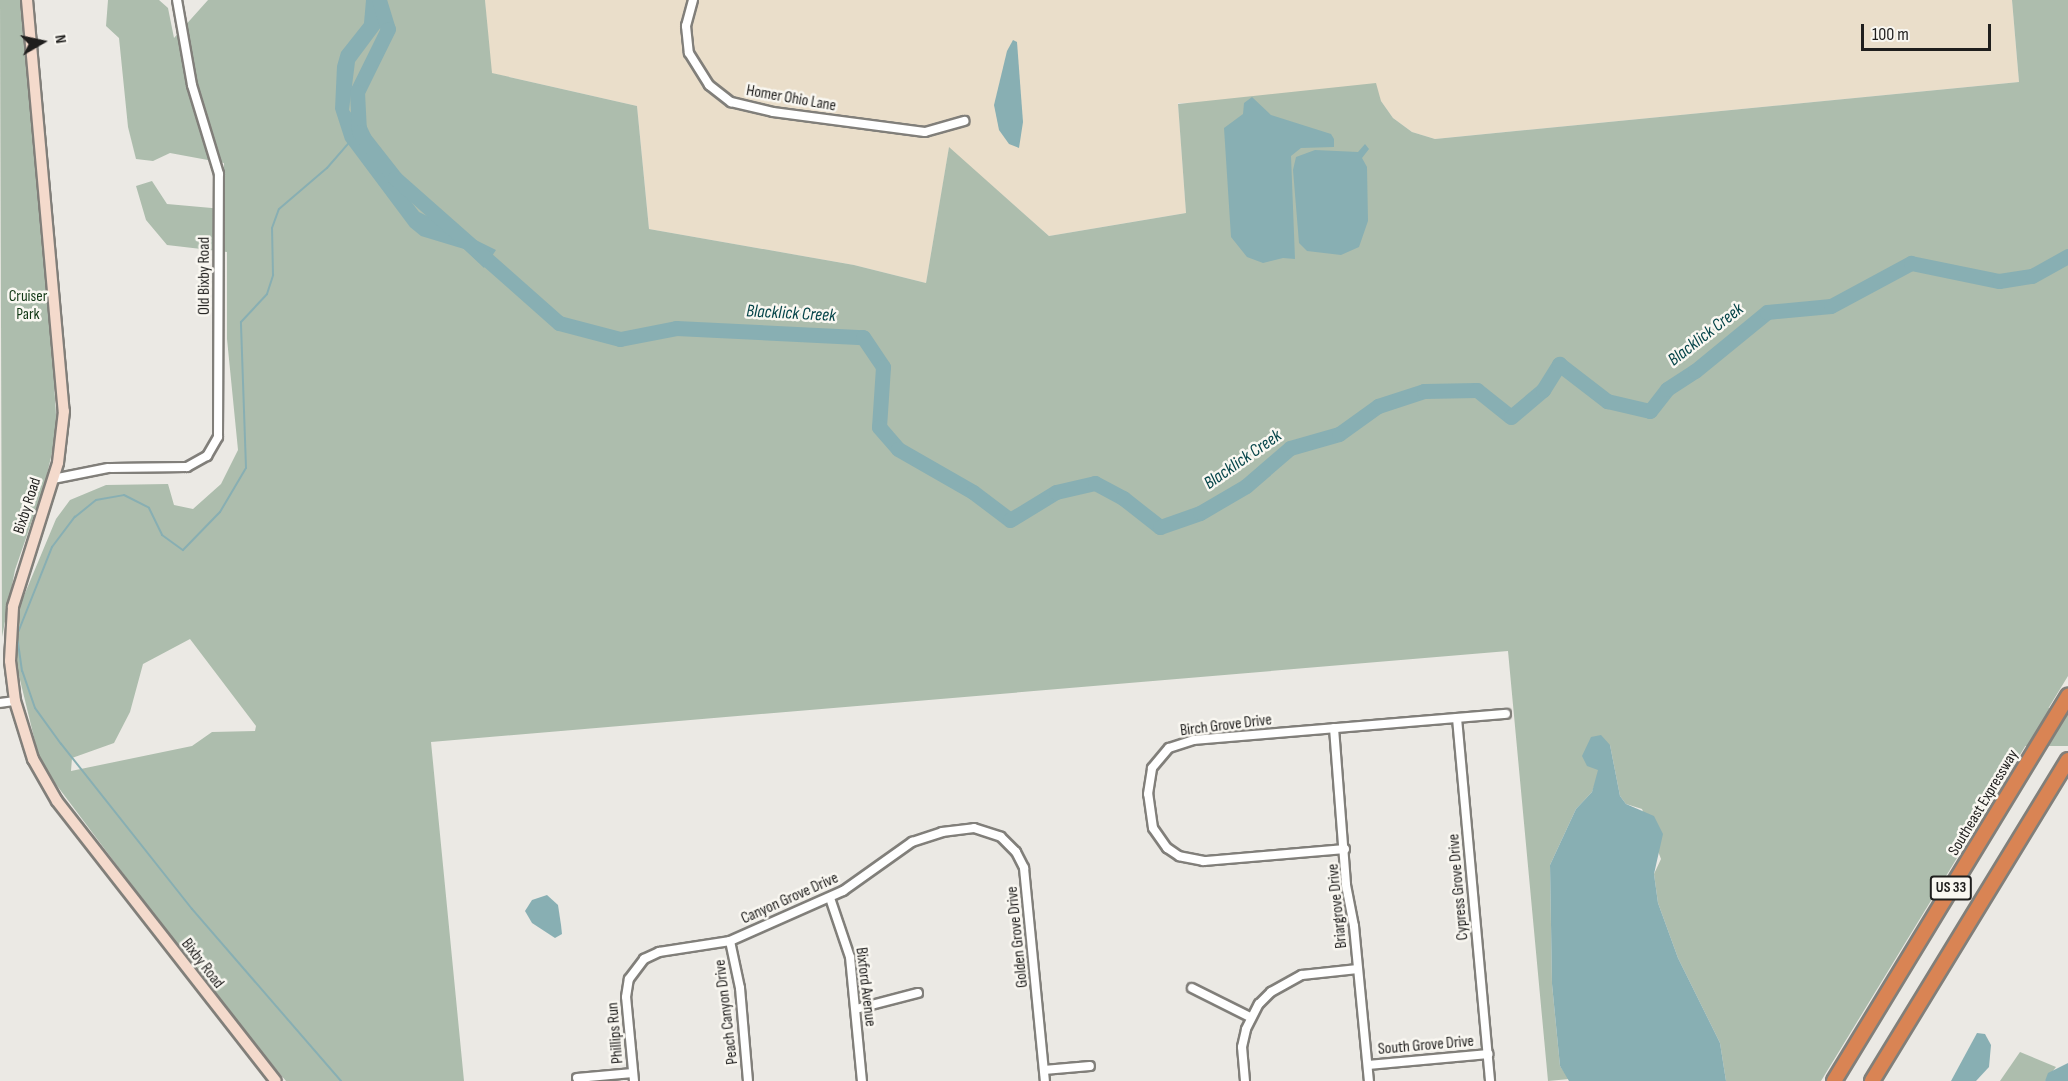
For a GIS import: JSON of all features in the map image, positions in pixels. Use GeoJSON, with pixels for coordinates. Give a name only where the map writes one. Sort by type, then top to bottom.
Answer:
{"type":"FeatureCollection","features":[{"type":"Feature","properties":{"kind":"highway","name":"Southeast Expressway"},"geometry":{"type":"LineString","coordinates":[[1834,1081],[2068,696]]}},
{"type":"Feature","properties":{"kind":"highway","name":"US 33"},"geometry":{"type":"LineString","coordinates":[[1872,1081],[2068,760]]}},
{"type":"Feature","properties":{"kind":"street","name":"Bixby Road"},"geometry":{"type":"LineString","coordinates":[[27,0],[63,389],[61,444],[53,479],[13,607],[10,661],[15,701],[33,759],[57,801],[276,1081]]}},
{"type":"Feature","properties":{"kind":"street","name":"Old Bixby Road"},"geometry":{"type":"LineString","coordinates":[[53,479],[110,468],[187,467],[207,456],[218,437],[219,174],[192,85],[177,0]]}},
{"type":"Feature","properties":{"kind":"street","name":"Homer Ohio Lane"},"geometry":{"type":"LineString","coordinates":[[693,0],[686,26],[689,53],[709,85],[731,102],[773,112],[925,132],[963,122]]}},
{"type":"Feature","properties":{"kind":"street"},"geometry":{"type":"LineString","coordinates":[[0,704],[15,701]]}},
{"type":"Feature","properties":{"kind":"street","name":"Birch Grove Drive"},"geometry":{"type":"LineString","coordinates":[[1345,849],[1191,860],[1167,848],[1153,828],[1148,794],[1152,768],[1175,745],[1194,740],[1506,714]]}},
{"type":"Feature","properties":{"kind":"street","name":"Cypress Grove Drive"},"geometry":{"type":"LineString","coordinates":[[1457,718],[1490,1081]]}},
{"type":"Feature","properties":{"kind":"street","name":"Briargrove Drive"},"geometry":{"type":"LineString","coordinates":[[1334,728],[1346,885],[1358,969],[1369,1081]]}},
{"type":"Feature","properties":{"kind":"street","name":"Canyon Grove Drive"},"geometry":{"type":"LineString","coordinates":[[649,956],[730,941],[830,898],[912,842],[964,828]]}},
{"type":"Feature","properties":{"kind":"street","name":"Golden Grove Drive"},"geometry":{"type":"LineString","coordinates":[[964,828],[1001,837],[1016,852],[1024,868],[1045,1081]]}},
{"type":"Feature","properties":{"kind":"street","name":"Bixford Avenue"},"geometry":{"type":"LineString","coordinates":[[830,898],[848,946],[862,1081]]}},
{"type":"Feature","properties":{"kind":"street","name":"Peach Canyon Drive"},"geometry":{"type":"LineString","coordinates":[[730,941],[740,988],[748,1081]]}},
{"type":"Feature","properties":{"kind":"street","name":"Phillips Run"},"geometry":{"type":"LineString","coordinates":[[634,1077],[627,987],[633,971],[649,956]]}},
{"type":"Feature","properties":{"kind":"street"},"geometry":{"type":"LineString","coordinates":[[1245,1081],[1242,1047],[1250,1017],[1271,992],[1292,978],[1358,969]]}},
{"type":"Feature","properties":{"kind":"street"},"geometry":{"type":"LineString","coordinates":[[1192,988],[1250,1017]]}},
{"type":"Feature","properties":{"kind":"street"},"geometry":{"type":"LineString","coordinates":[[856,1009],[918,993]]}},
{"type":"Feature","properties":{"kind":"street","name":"South Grove Drive"},"geometry":{"type":"LineString","coordinates":[[1368,1065],[1488,1054]]}},
{"type":"Feature","properties":{"kind":"street"},"geometry":{"type":"LineString","coordinates":[[1044,1070],[1090,1066]]}},
{"type":"Feature","properties":{"kind":"street"},"geometry":{"type":"LineString","coordinates":[[577,1078],[634,1077]]}},
{"type":"Feature","properties":{"kind":"shaded area"},"geometry":{"type":"Polygon","coordinates":[[[485,0],[2012,0],[2019,82],[1435,139],[1412,132],[1393,118],[1381,101],[1178,103],[1186,213],[1049,236],[949,148],[926,283],[854,265],[649,229],[637,106],[491,73],[485,0]]]}},
{"type":"Feature","properties":{"kind":"green space","name":"Cruiser Park"},"geometry":{"type":"Polygon","coordinates":[[[0,0],[27,0],[58,332],[51,333],[57,431],[45,483],[15,570],[2,637],[0,0]]]}},
{"type":"Feature","properties":{"kind":"green space"},"geometry":{"type":"Polygon","coordinates":[[[108,0],[159,0],[168,8],[174,38],[208,0],[485,0],[492,73],[637,106],[649,229],[854,265],[926,283],[949,147],[1049,236],[1186,213],[1178,104],[1376,83],[1381,101],[1393,118],[1412,132],[1435,139],[2019,82],[2012,0],[2068,0],[2068,676],[1821,1081],[1726,1081],[1720,1043],[1678,958],[1658,903],[1654,874],[1661,859],[1642,809],[1626,804],[1620,796],[1610,745],[1592,792],[1576,809],[1550,865],[1552,984],[1560,1066],[1569,1079],[1548,1081],[1508,651],[431,742],[464,1081],[286,1081],[219,1001],[55,783],[39,758],[13,651],[18,610],[56,519],[70,500],[106,485],[168,484],[174,505],[193,509],[221,484],[238,450],[227,339],[227,252],[167,245],[146,220],[136,186],[152,181],[167,204],[223,209],[224,163],[170,153],[153,161],[136,159],[128,127],[119,38],[106,26],[108,0]],[[190,639],[143,664],[130,712],[114,743],[72,758],[71,771],[192,746],[212,732],[255,731],[256,726],[190,639]]]}},
{"type":"Feature","properties":{"kind":"green space"},"geometry":{"type":"Polygon","coordinates":[[[1631,708],[2068,708],[2068,746],[1631,746],[1631,708]]]}},
{"type":"Feature","properties":{"kind":"green space"},"geometry":{"type":"Polygon","coordinates":[[[2020,1052],[2056,1067],[2045,1081],[2000,1081],[2020,1052]]]}},
{"type":"Feature","properties":{"kind":"water"},"geometry":{"type":"Polygon","coordinates":[[[366,0],[386,0],[384,23],[355,62],[349,110],[357,121],[363,118],[387,170],[419,212],[496,250],[484,268],[464,249],[421,236],[410,227],[345,140],[335,109],[337,66],[341,52],[364,23],[366,0]]]}},
{"type":"Feature","properties":{"kind":"water"},"geometry":{"type":"Polygon","coordinates":[[[1013,40],[1017,42],[1023,122],[1019,148],[1009,144],[999,130],[994,105],[1007,51],[1013,40]]]}},
{"type":"Feature","properties":{"kind":"water"},"geometry":{"type":"Polygon","coordinates":[[[1252,97],[1271,115],[1331,134],[1334,139],[1334,147],[1301,148],[1291,156],[1295,259],[1283,258],[1263,263],[1247,257],[1231,237],[1224,128],[1243,114],[1244,103],[1252,97]]]}},
{"type":"Feature","properties":{"kind":"water"},"geometry":{"type":"Polygon","coordinates":[[[1365,144],[1369,149],[1362,158],[1367,167],[1368,221],[1359,247],[1341,255],[1307,251],[1299,243],[1293,170],[1296,157],[1315,150],[1358,152],[1365,144]]]}},
{"type":"Feature","properties":{"kind":"water"},"geometry":{"type":"Polygon","coordinates":[[[1601,735],[1610,745],[1620,796],[1626,804],[1654,816],[1663,834],[1654,874],[1658,903],[1678,958],[1720,1043],[1726,1081],[1569,1081],[1560,1066],[1552,984],[1550,865],[1576,809],[1592,792],[1598,770],[1587,766],[1582,756],[1591,737],[1601,735]]]}},
{"type":"Feature","properties":{"kind":"water"},"geometry":{"type":"Polygon","coordinates":[[[547,895],[558,905],[562,934],[555,938],[532,923],[525,911],[532,900],[547,895]]]}},
{"type":"Feature","properties":{"kind":"water"},"geometry":{"type":"Polygon","coordinates":[[[1977,1033],[1985,1034],[1991,1045],[1989,1067],[1976,1081],[1951,1081],[1977,1033]]]}},
{"type":"Feature","properties":{"kind":"water"},"geometry":{"type":"Polygon","coordinates":[[[2068,1063],[2068,1081],[2045,1081],[2048,1073],[2068,1063]]]}},
{"type":"Feature","properties":{"kind":"waterway","name":"Blacklick Creek"},"geometry":{"type":"LineString","coordinates":[[379,0],[388,29],[357,92],[359,132],[395,178],[559,323],[620,339],[676,328],[863,337],[883,367],[879,427],[898,449],[973,492],[1010,520],[1056,492],[1095,483],[1123,498],[1160,527],[1200,513],[1246,486],[1290,448],[1339,434],[1378,406],[1424,391],[1477,390],[1511,417],[1543,390],[1559,364],[1607,401],[1650,411],[1667,389],[1695,371],[1767,312],[1831,306],[1911,263],[1999,281],[2032,276],[2068,256]]}},
{"type":"Feature","properties":{"kind":"waterway"},"geometry":{"type":"LineString","coordinates":[[341,1081],[192,909],[61,744],[35,708],[22,671],[17,635],[52,547],[75,517],[96,500],[124,495],[149,508],[162,535],[183,550],[220,512],[246,468],[241,322],[267,294],[273,275],[272,228],[279,209],[327,168],[348,144]]}}]}
